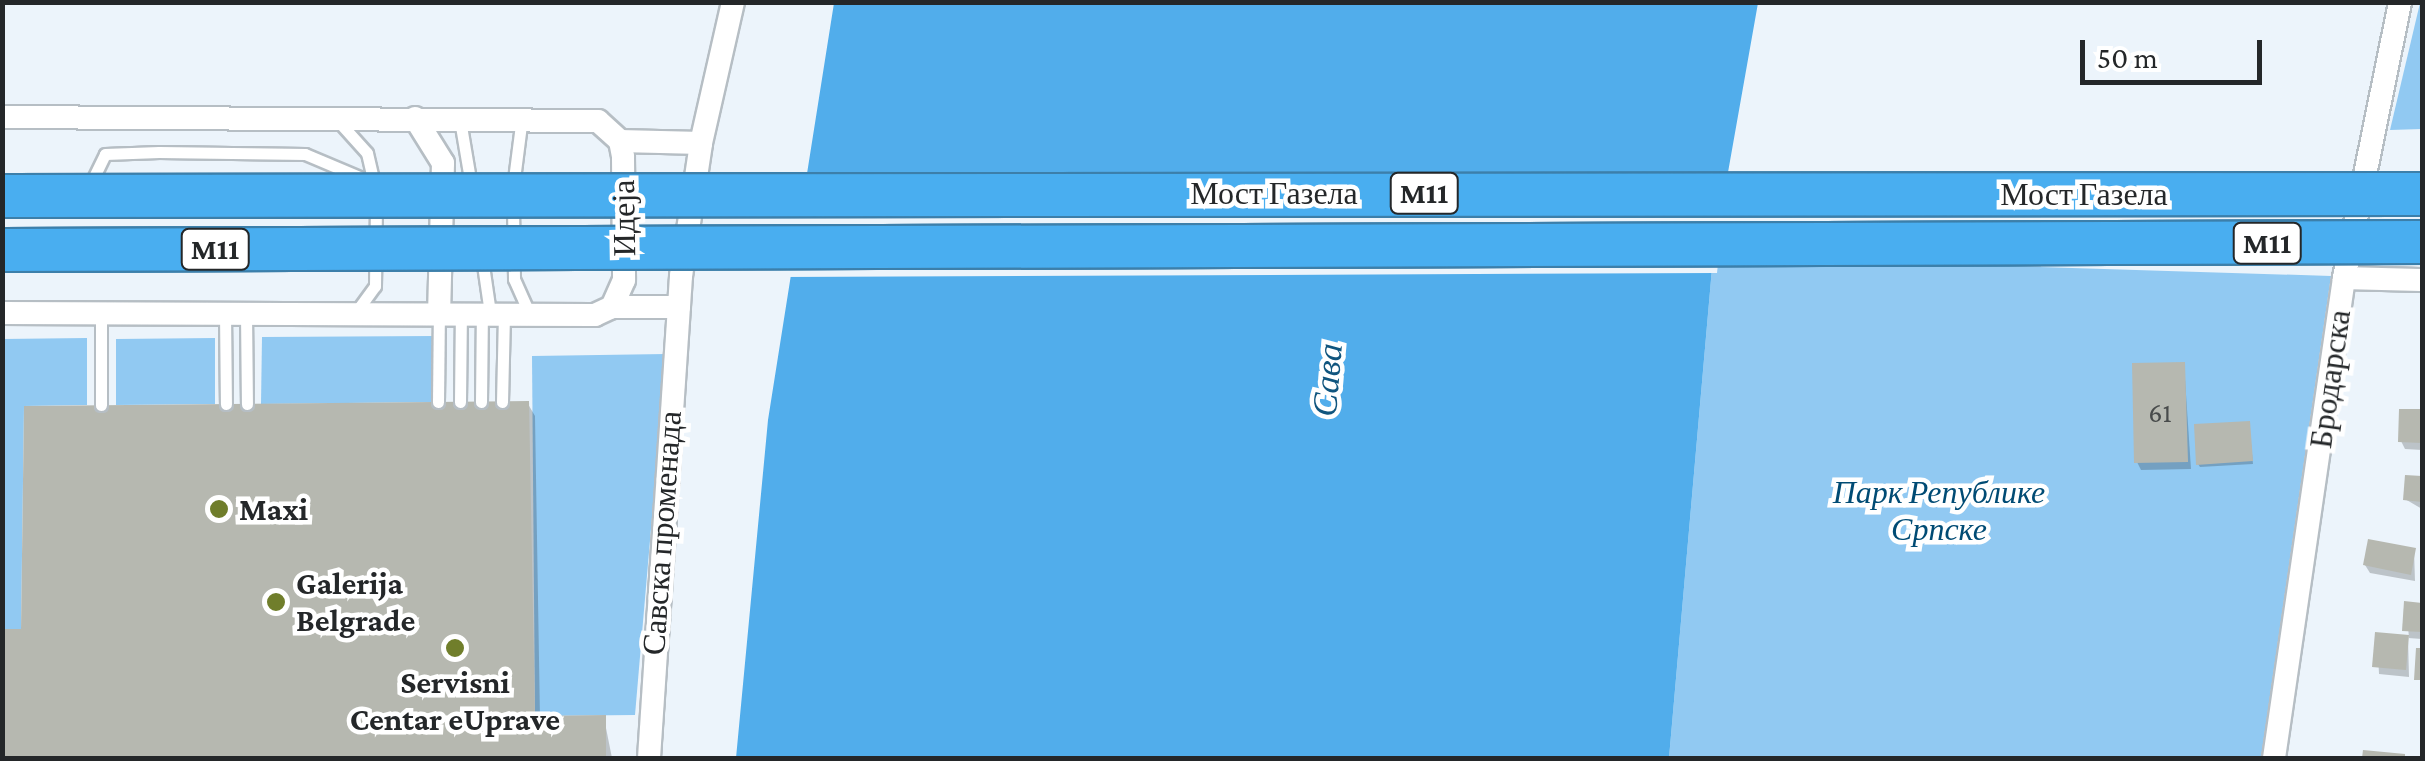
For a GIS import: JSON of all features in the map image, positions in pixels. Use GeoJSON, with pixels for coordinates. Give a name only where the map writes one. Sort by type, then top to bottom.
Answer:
{"type":"FeatureCollection","features":[{"type":"Feature","properties":{"kind":"highway","name":"Мост Газела"},"geometry":{"type":"LineString","coordinates":[[2,196],[425,192],[2422,194]]}},
{"type":"Feature","properties":{"kind":"highway","name":"Мост Газела"},"geometry":{"type":"LineString","coordinates":[[2,250],[2422,242]]}},
{"type":"Feature","properties":{"kind":"street","name":"Савска променада"},"geometry":{"type":"LineString","coordinates":[[648,758],[679,307],[700,143],[733,2]]}},
{"type":"Feature","properties":{"kind":"street","name":"Бродарска"},"geometry":{"type":"LineString","coordinates":[[2274,758],[2344,278],[2400,2]]}},
{"type":"Feature","properties":{"kind":"street","name":"Идеја"},"geometry":{"type":"LineString","coordinates":[[2,117],[522,117],[598,121],[620,141],[624,280],[612,307]]}},
{"type":"Feature","properties":{"kind":"street"},"geometry":{"type":"LineString","coordinates":[[415,118],[443,163],[475,313]]}},
{"type":"Feature","properties":{"kind":"street"},"geometry":{"type":"LineString","coordinates":[[620,141],[700,143]]}},
{"type":"Feature","properties":{"kind":"street"},"geometry":{"type":"LineString","coordinates":[[2344,278],[2422,280]]}},
{"type":"Feature","properties":{"kind":"street"},"geometry":{"type":"LineString","coordinates":[[2,313],[595,315],[612,307],[679,307]]}},
{"type":"Feature","properties":{"kind":"lane"},"geometry":{"type":"LineString","coordinates":[[333,117],[367,153],[375,184],[376,286],[356,312]]}},
{"type":"Feature","properties":{"kind":"lane"},"geometry":{"type":"LineString","coordinates":[[460,117],[476,216]]}},
{"type":"Feature","properties":{"kind":"lane"},"geometry":{"type":"LineString","coordinates":[[522,117],[512,170],[514,279],[529,314]]}},
{"type":"Feature","properties":{"kind":"lane"},"geometry":{"type":"LineString","coordinates":[[78,212],[105,154],[305,154],[375,184]]}},
{"type":"Feature","properties":{"kind":"lane"},"geometry":{"type":"LineString","coordinates":[[71,227],[71,261]]}},
{"type":"Feature","properties":{"kind":"lane"},"geometry":{"type":"LineString","coordinates":[[479,235],[475,313],[480,402]]}},
{"type":"Feature","properties":{"kind":"lane"},"geometry":{"type":"LineString","coordinates":[[2,260],[376,258]]}},
{"type":"Feature","properties":{"kind":"lane"},"geometry":{"type":"LineString","coordinates":[[101,312],[101,405]]}},
{"type":"Feature","properties":{"kind":"lane"},"geometry":{"type":"LineString","coordinates":[[236,313],[246,404]]}},
{"type":"Feature","properties":{"kind":"lane"},"geometry":{"type":"LineString","coordinates":[[226,404],[236,313]]}},
{"type":"Feature","properties":{"kind":"lane"},"geometry":{"type":"LineString","coordinates":[[475,313],[502,402]]}},
{"type":"Feature","properties":{"kind":"lane"},"geometry":{"type":"LineString","coordinates":[[438,402],[475,313]]}},
{"type":"Feature","properties":{"kind":"lane"},"geometry":{"type":"LineString","coordinates":[[460,402],[475,313]]}},
{"type":"Feature","properties":{"kind":"green space"},"geometry":{"type":"Polygon","coordinates":[[[2420,3],[2422,129],[2390,130],[2420,3]]]}},
{"type":"Feature","properties":{"kind":"green space","name":"Парк Републике Српске"},"geometry":{"type":"Polygon","coordinates":[[[1713,257],[2331,276],[2261,758],[1669,758],[1713,257]]]}},
{"type":"Feature","properties":{"kind":"green space"},"geometry":{"type":"Polygon","coordinates":[[[434,336],[433,402],[261,404],[262,337],[434,336]]]}},
{"type":"Feature","properties":{"kind":"green space"},"geometry":{"type":"Polygon","coordinates":[[[87,338],[87,405],[24,406],[21,629],[3,629],[2,339],[87,338]]]}},
{"type":"Feature","properties":{"kind":"green space"},"geometry":{"type":"Polygon","coordinates":[[[215,338],[215,404],[116,405],[116,339],[215,338]]]}},
{"type":"Feature","properties":{"kind":"green space"},"geometry":{"type":"Polygon","coordinates":[[[666,354],[635,715],[535,716],[532,356],[666,354]]]}},
{"type":"Feature","properties":{"kind":"water","name":"Сава"},"geometry":{"type":"Polygon","coordinates":[[[834,3],[1758,3],[1713,257],[1669,758],[736,758],[768,420],[834,3]]]}},
{"type":"Feature","properties":{"kind":"pier"},"geometry":{"type":"Polygon","coordinates":[[[800,186],[1726,191],[1717,273],[782,277],[800,186]]]}},
{"type":"Feature","properties":{"kind":"building"},"geometry":{"type":"Polygon","coordinates":[[[2185,362],[2188,462],[2134,463],[2132,363],[2185,362]]]}},
{"type":"Feature","properties":{"kind":"building","name":"Galerija Belgrade"},"geometry":{"type":"Polygon","coordinates":[[[529,401],[535,716],[606,715],[606,758],[2,758],[2,629],[21,629],[24,406],[529,401]]]}},
{"type":"Feature","properties":{"kind":"building"},"geometry":{"type":"Polygon","coordinates":[[[2399,409],[2422,409],[2422,443],[2398,442],[2399,409]]]}},
{"type":"Feature","properties":{"kind":"building"},"geometry":{"type":"Polygon","coordinates":[[[2250,421],[2253,461],[2196,465],[2194,424],[2250,421]]]}},
{"type":"Feature","properties":{"kind":"building"},"geometry":{"type":"Polygon","coordinates":[[[2405,475],[2422,476],[2422,502],[2403,500],[2405,475]]]}},
{"type":"Feature","properties":{"kind":"building"},"geometry":{"type":"Polygon","coordinates":[[[2368,539],[2416,548],[2411,575],[2363,565],[2368,539]]]}},
{"type":"Feature","properties":{"kind":"building"},"geometry":{"type":"Polygon","coordinates":[[[2404,601],[2422,603],[2422,632],[2402,631],[2404,601]]]}},
{"type":"Feature","properties":{"kind":"building"},"geometry":{"type":"Polygon","coordinates":[[[2375,632],[2409,635],[2406,670],[2372,667],[2375,632]]]}},
{"type":"Feature","properties":{"kind":"building"},"geometry":{"type":"Polygon","coordinates":[[[2416,648],[2422,648],[2422,680],[2414,680],[2416,648]]]}},
{"type":"Feature","properties":{"kind":"building"},"geometry":{"type":"Polygon","coordinates":[[[2363,750],[2405,754],[2405,758],[2362,758],[2363,750]]]}},
{"type":"Feature","properties":{"kind":"place","name":"Maxi"},"geometry":{"type":"Point","coordinates":[219,509]}},
{"type":"Feature","properties":{"kind":"place","name":"Galerija Belgrade"},"geometry":{"type":"Point","coordinates":[276,602]}},
{"type":"Feature","properties":{"kind":"place","name":"Servisni Centar eUprave"},"geometry":{"type":"Point","coordinates":[455,648]}}]}
